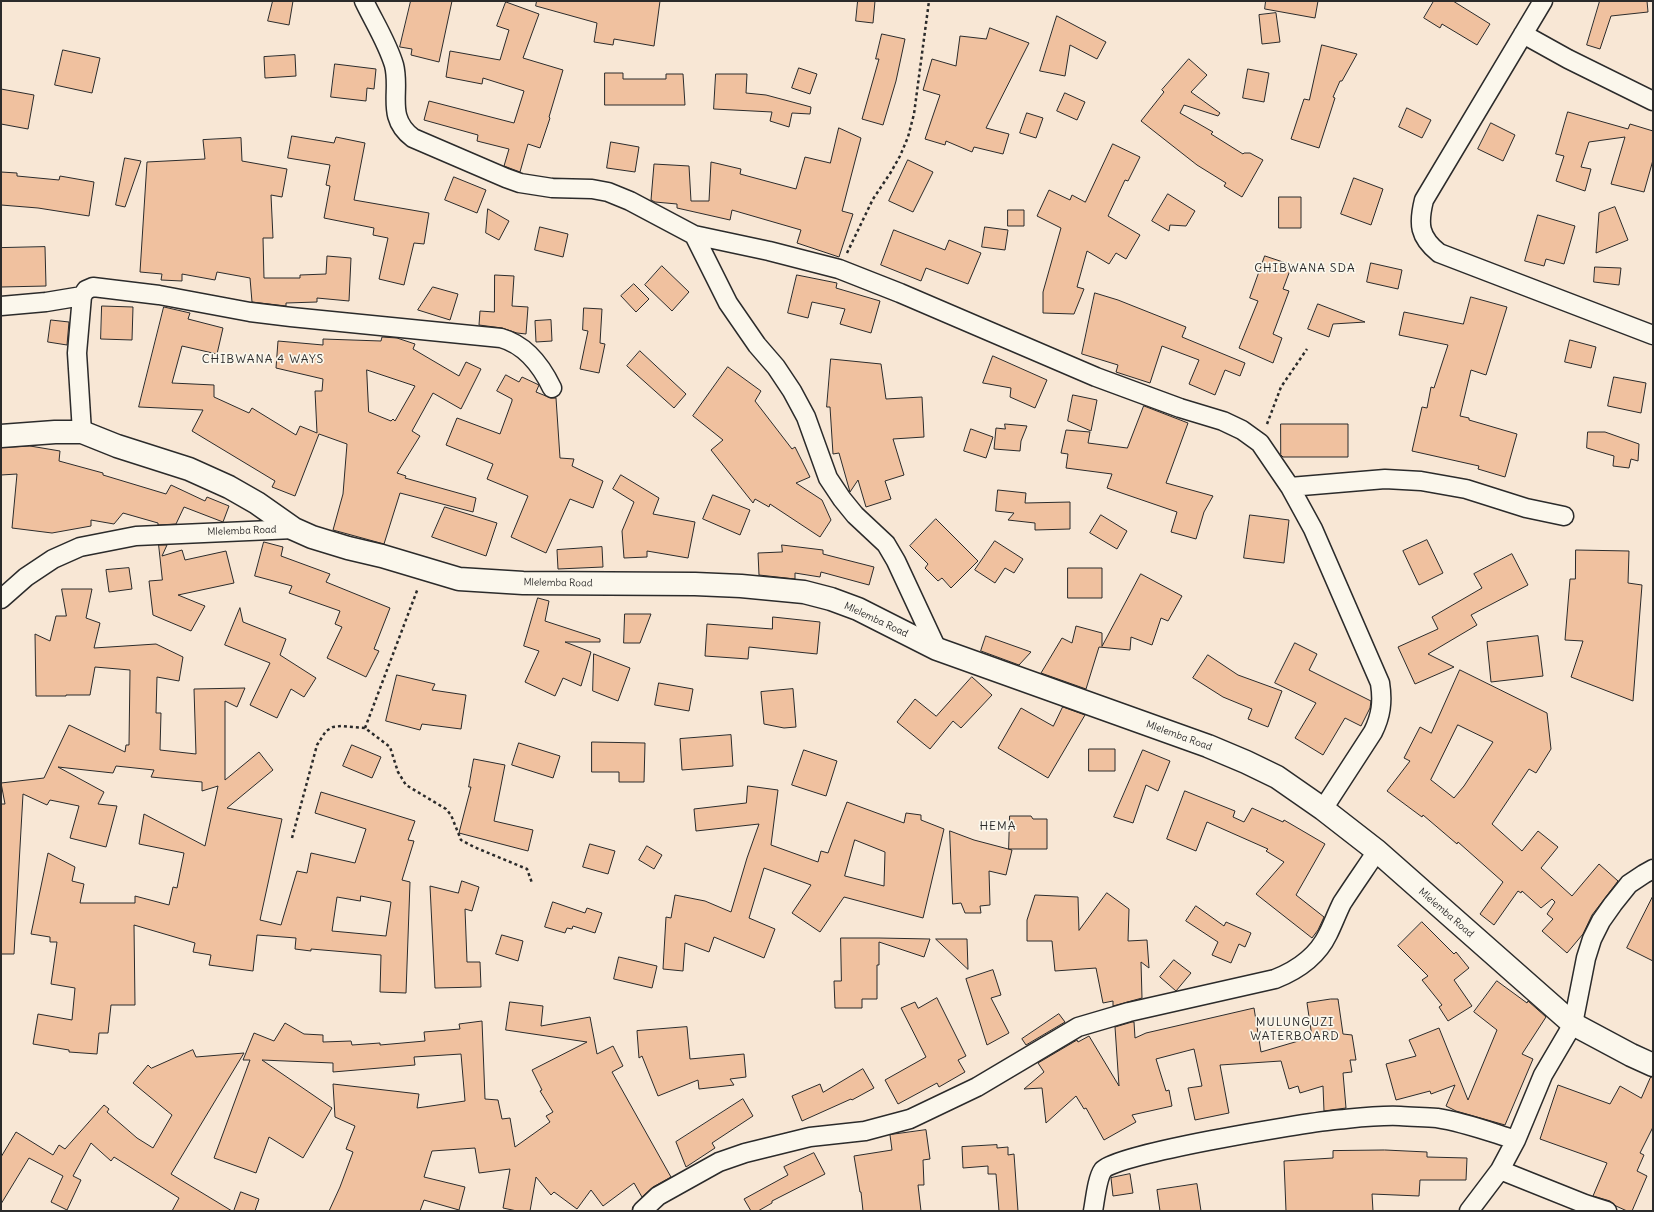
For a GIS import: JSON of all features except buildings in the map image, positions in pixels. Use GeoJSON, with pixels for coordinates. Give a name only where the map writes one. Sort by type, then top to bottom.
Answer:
{"type":"FeatureCollection","features":[{"type":"Feature","properties":{"kind":"street"},"geometry":{"type":"LineString","coordinates":[[364,1],[388,48],[394,66],[395,110],[401,126],[413,138],[520,183],[552,188],[592,188],[608,192],[630,201],[694,235],[769,251],[839,269],[900,293],[1096,377],[1180,408],[1223,421],[1242,430],[1260,443],[1290,487],[1313,529],[1380,683],[1382,697],[1379,721],[1323,809]]}},
{"type":"Feature","properties":{"kind":"street"},"geometry":{"type":"LineString","coordinates":[[1543,1],[1424,200],[1420,216],[1421,228],[1425,238],[1439,253],[1653,334]]}},
{"type":"Feature","properties":{"kind":"street"},"geometry":{"type":"LineString","coordinates":[[1523,34],[1568,59],[1653,101]]}},
{"type":"Feature","properties":{"kind":"street"},"geometry":{"type":"LineString","coordinates":[[694,235],[728,304],[757,345],[776,367],[792,391],[806,417],[828,478],[855,515],[886,544],[896,561],[937,649]]}},
{"type":"Feature","properties":{"kind":"street"},"geometry":{"type":"LineString","coordinates":[[82,432],[77,353],[82,296],[86,290],[93,287],[158,295],[250,312],[501,338],[512,341],[521,346],[541,369],[552,388]]}},
{"type":"Feature","properties":{"kind":"street"},"geometry":{"type":"LineString","coordinates":[[1,306],[46,302],[82,296]]}},
{"type":"Feature","properties":{"kind":"street"},"geometry":{"type":"LineString","coordinates":[[1,436],[55,432],[82,432],[117,446],[189,469],[229,487],[257,503],[294,529]]}},
{"type":"Feature","properties":{"kind":"street"},"geometry":{"type":"LineString","coordinates":[[1290,487],[1385,479],[1421,481],[1466,489],[1526,508],[1564,516]]}},
{"type":"Feature","properties":{"kind":"street","name":"Mlelemba Road"},"geometry":{"type":"LineString","coordinates":[[1,599],[26,577],[53,559],[87,545],[136,536],[294,529],[319,539],[382,556],[448,577],[523,583],[695,584],[775,588],[804,592],[831,599],[858,610],[937,649],[1208,746],[1277,777],[1323,809],[1376,851],[1573,1024],[1653,1065]]}},
{"type":"Feature","properties":{"kind":"street"},"geometry":{"type":"LineString","coordinates":[[642,1211],[658,1196],[719,1162],[745,1153],[810,1137],[865,1132],[910,1120],[978,1087],[1078,1027],[1129,1012],[1275,979],[1288,974],[1307,963],[1320,949],[1328,936],[1342,904],[1376,851]]}},
{"type":"Feature","properties":{"kind":"street"},"geometry":{"type":"LineString","coordinates":[[1468,1211],[1500,1170],[1516,1140],[1543,1075],[1573,1024],[1586,958],[1592,939],[1601,921],[1629,884],[1653,869]]}},
{"type":"Feature","properties":{"kind":"street"},"geometry":{"type":"LineString","coordinates":[[1093,1211],[1103,1169],[1111,1164],[1158,1152],[1282,1128],[1333,1120],[1406,1116],[1436,1118],[1470,1126],[1516,1140]]}},
{"type":"Feature","properties":{"kind":"street"},"geometry":{"type":"LineString","coordinates":[[1500,1170],[1585,1204],[1607,1211]]}},
{"type":"Feature","properties":{"kind":"path"},"geometry":{"type":"LineString","coordinates":[[839,269],[873,199],[891,172],[908,137],[914,114],[929,1]]}},
{"type":"Feature","properties":{"kind":"path"},"geometry":{"type":"LineString","coordinates":[[1260,443],[1281,387],[1307,349]]}},
{"type":"Feature","properties":{"kind":"path"},"geometry":{"type":"LineString","coordinates":[[365,728],[425,570]]}},
{"type":"Feature","properties":{"kind":"path"},"geometry":{"type":"LineString","coordinates":[[292,838],[317,745],[326,731],[333,727],[341,726],[365,728],[390,747],[398,772],[406,785],[446,809],[451,815],[461,840],[527,869],[532,883]]}},
{"type":"Feature","properties":{"kind":"district","name":"CHIBWANA SDA"},"geometry":{"type":"Point","coordinates":[1305,269]}},
{"type":"Feature","properties":{"kind":"district","name":"CHIBWANA 4 WAYS"},"geometry":{"type":"Point","coordinates":[263,360]}},
{"type":"Feature","properties":{"kind":"district","name":"HEMA"},"geometry":{"type":"Point","coordinates":[998,827]}},
{"type":"Feature","properties":{"kind":"district","name":"MULUNGUZI WATERBOARD"},"geometry":{"type":"Point","coordinates":[1295,1030]}}]}
